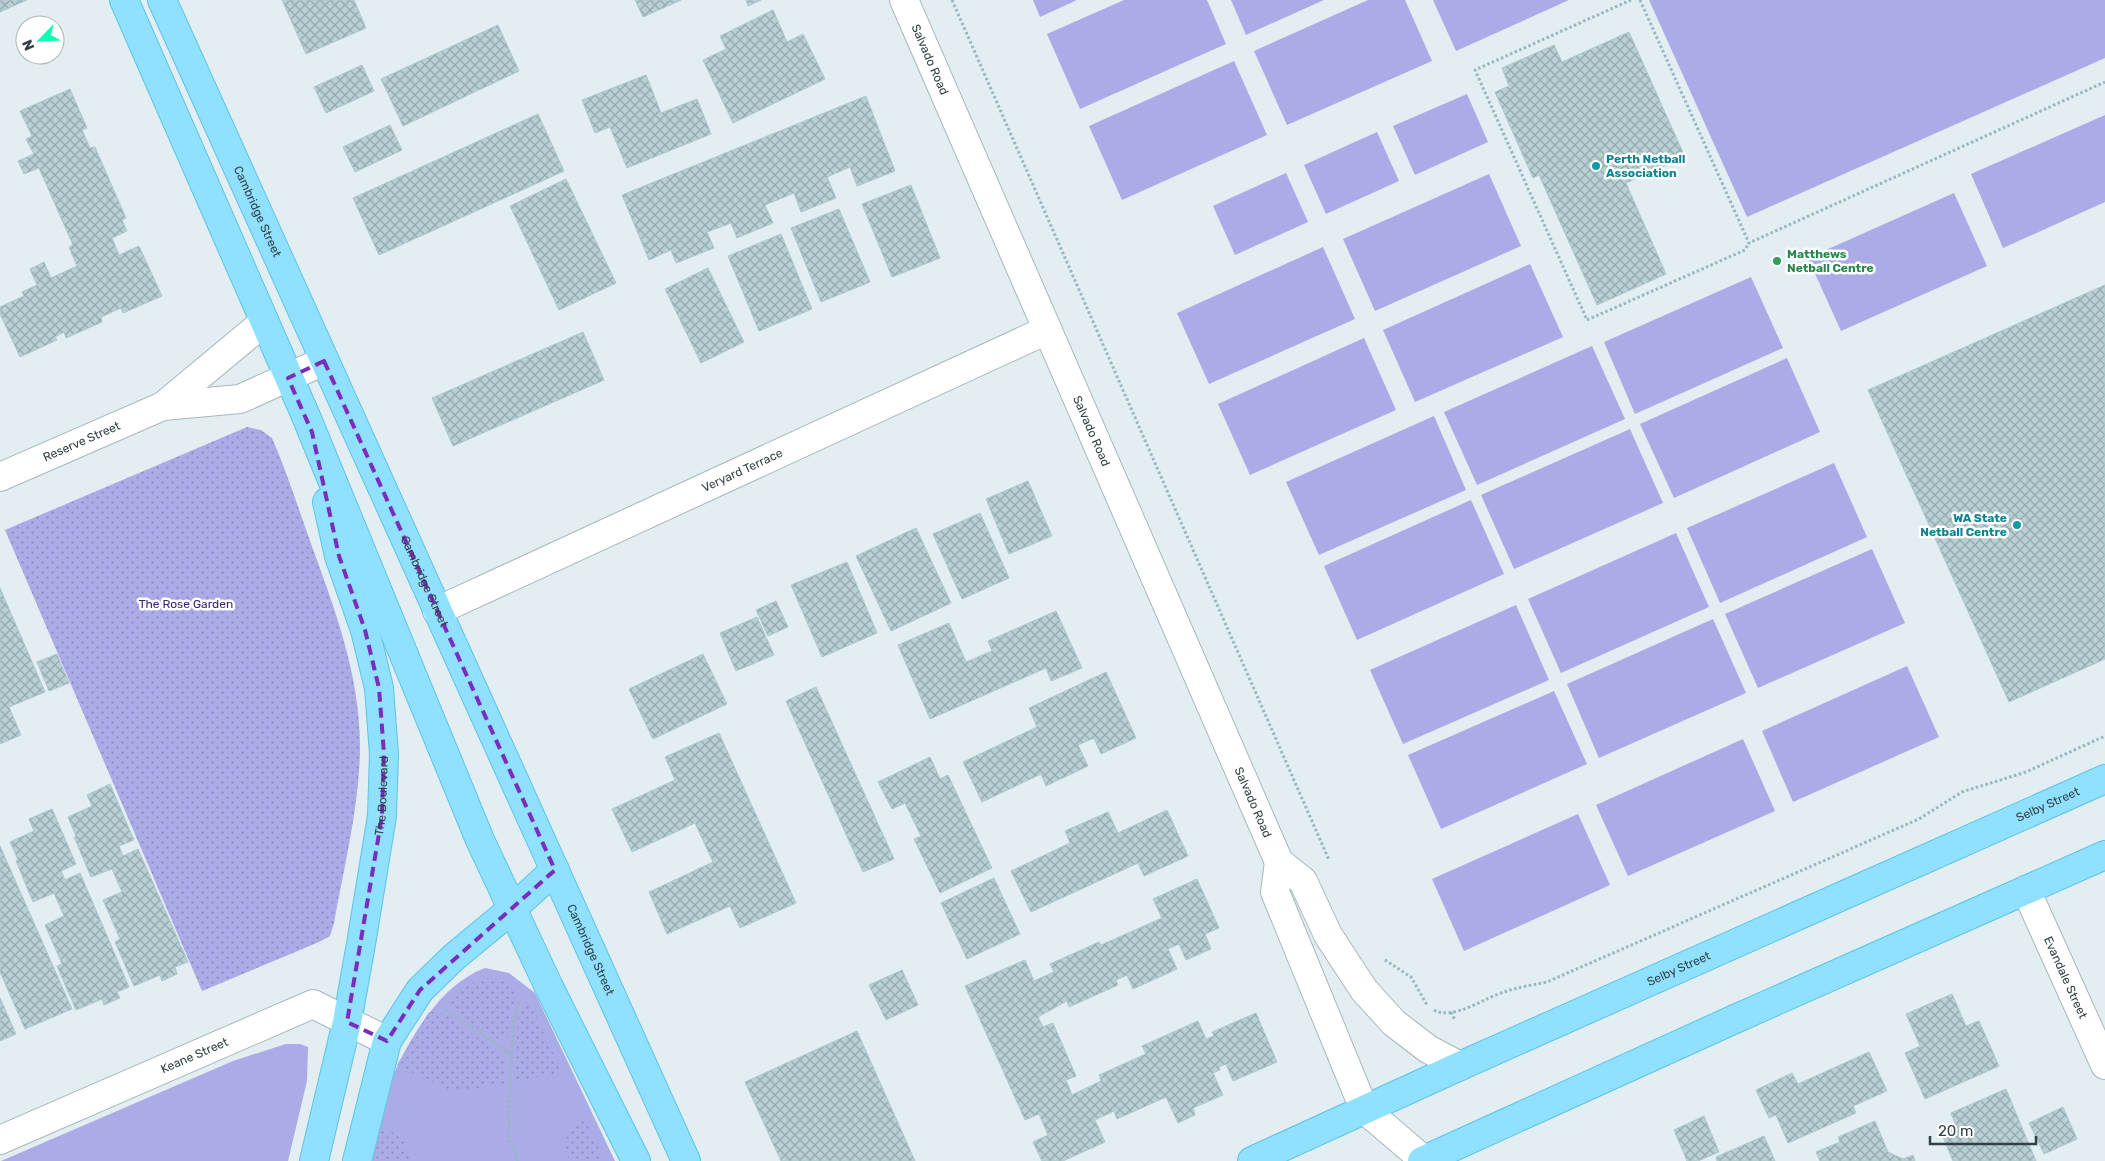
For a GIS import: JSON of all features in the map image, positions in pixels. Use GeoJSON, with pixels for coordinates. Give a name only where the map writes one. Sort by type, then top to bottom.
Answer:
{"type":"FeatureCollection","features":[{"type":"Feature","properties":{"kind":"main road"},"geometry":{"type":"LineString","coordinates":[[124,0],[312,432],[480,840],[636,1161]]}},
{"type":"Feature","properties":{"kind":"main road","name":"Cambridge Street"},"geometry":{"type":"LineString","coordinates":[[162,0],[686,1161]]}},
{"type":"Feature","properties":{"kind":"main road","name":"The Boulevard"},"geometry":{"type":"LineString","coordinates":[[312,432],[339,556],[365,630],[379,688],[384,754],[382,816],[347,1022],[314,1161]]}},
{"type":"Feature","properties":{"kind":"main road","name":"Selby Street"},"geometry":{"type":"LineString","coordinates":[[1252,1161],[1460,1066],[2105,779]]}},
{"type":"Feature","properties":{"kind":"main road"},"geometry":{"type":"LineString","coordinates":[[1424,1161],[1726,1023],[2105,855]]}},
{"type":"Feature","properties":{"kind":"main road"},"geometry":{"type":"LineString","coordinates":[[357,1161],[387,1041],[420,990],[454,957],[555,870]]}},
{"type":"Feature","properties":{"kind":"street","name":"Salvado Road"},"geometry":{"type":"LineString","coordinates":[[904,0],[1279,862],[1303,881],[1328,935],[1344,963],[1364,990],[1394,1022],[1421,1044],[1460,1066]]}},
{"type":"Feature","properties":{"kind":"street","name":"Reserve Street"},"geometry":{"type":"LineString","coordinates":[[0,476],[163,406],[264,322]]}},
{"type":"Feature","properties":{"kind":"street","name":"Veryard Terrace"},"geometry":{"type":"LineString","coordinates":[[437,611],[1047,330]]}},
{"type":"Feature","properties":{"kind":"street","name":"Reserve Street"},"geometry":{"type":"LineString","coordinates":[[163,406],[240,399],[324,361]]}},
{"type":"Feature","properties":{"kind":"street"},"geometry":{"type":"LineString","coordinates":[[1279,862],[1275,892],[1364,1109],[1424,1161]]}},
{"type":"Feature","properties":{"kind":"street","name":"Evandale Street"},"geometry":{"type":"LineString","coordinates":[[2026,890],[2105,1065]]}},
{"type":"Feature","properties":{"kind":"street","name":"Keane Street"},"geometry":{"type":"LineString","coordinates":[[0,1140],[312,1004],[387,1041]]}},
{"type":"Feature","properties":{"kind":"path"},"geometry":{"type":"LineString","coordinates":[[952,0],[1331,865]]}},
{"type":"Feature","properties":{"kind":"path"},"geometry":{"type":"LineString","coordinates":[[1631,0],[1475,70],[1587,320],[1745,250],[1749,244],[2105,82]]}},
{"type":"Feature","properties":{"kind":"path"},"geometry":{"type":"LineString","coordinates":[[1640,0],[1749,244]]}},
{"type":"Feature","properties":{"kind":"path"},"geometry":{"type":"LineString","coordinates":[[1382,958],[1411,977],[1428,1006],[1437,1012],[1457,1012],[1504,992],[1546,982],[1919,819],[1962,792],[2026,772],[2105,736]]}},
{"type":"Feature","properties":{"kind":"path"},"geometry":{"type":"LineString","coordinates":[[518,1161],[510,1140],[509,1102],[514,1015],[520,1002],[526,998]]}},
{"type":"Feature","properties":{"kind":"path"},"geometry":{"type":"LineString","coordinates":[[444,1008],[512,1054]]}},
{"type":"Feature","properties":{"kind":"path"},"geometry":{"type":"LineString","coordinates":[[1450,1012],[1455,1020]]}},
{"type":"Feature","properties":{"kind":"highlighted area"},"geometry":{"type":"Polygon","coordinates":[[[324,361],[555,870],[420,990],[387,1041],[347,1022],[382,816],[384,754],[379,688],[365,630],[339,556],[312,432],[288,378],[324,361]]]}},
{"type":"Feature","properties":{"kind":"green space"},"geometry":{"type":"Polygon","coordinates":[[[1033,0],[1077,0],[1040,17],[1033,0]]]}},
{"type":"Feature","properties":{"kind":"green space"},"geometry":{"type":"Polygon","coordinates":[[[1124,0],[1207,0],[1226,44],[1080,109],[1047,34],[1124,0]]]}},
{"type":"Feature","properties":{"kind":"green space"},"geometry":{"type":"Polygon","coordinates":[[[1231,0],[1324,0],[1246,35],[1231,0]]]}},
{"type":"Feature","properties":{"kind":"green space"},"geometry":{"type":"Polygon","coordinates":[[[1368,0],[1405,0],[1432,61],[1287,125],[1254,51],[1368,0]]]}},
{"type":"Feature","properties":{"kind":"green space"},"geometry":{"type":"Polygon","coordinates":[[[1433,0],[1569,0],[1456,51],[1433,0]]]}},
{"type":"Feature","properties":{"kind":"green space"},"geometry":{"type":"Polygon","coordinates":[[[1649,0],[2105,0],[2105,58],[1747,217],[1649,0]]]}},
{"type":"Feature","properties":{"kind":"green space"},"geometry":{"type":"Polygon","coordinates":[[[1234,61],[1267,135],[1122,200],[1089,126],[1234,61]]]}},
{"type":"Feature","properties":{"kind":"green space"},"geometry":{"type":"Polygon","coordinates":[[[1467,94],[1488,142],[1415,175],[1393,126],[1467,94]]]}},
{"type":"Feature","properties":{"kind":"green space"},"geometry":{"type":"Polygon","coordinates":[[[2105,115],[2105,202],[2003,248],[1971,174],[2105,115]]]}},
{"type":"Feature","properties":{"kind":"green space"},"geometry":{"type":"Polygon","coordinates":[[[1377,132],[1399,181],[1326,214],[1304,165],[1377,132]]]}},
{"type":"Feature","properties":{"kind":"green space"},"geometry":{"type":"Polygon","coordinates":[[[1286,173],[1308,222],[1235,255],[1213,206],[1286,173]]]}},
{"type":"Feature","properties":{"kind":"green space"},"geometry":{"type":"Polygon","coordinates":[[[1489,174],[1521,246],[1375,311],[1343,239],[1489,174]]]}},
{"type":"Feature","properties":{"kind":"green space"},"geometry":{"type":"Polygon","coordinates":[[[1954,193],[1987,266],[1841,331],[1808,258],[1954,193]]]}},
{"type":"Feature","properties":{"kind":"green space"},"geometry":{"type":"Polygon","coordinates":[[[1323,247],[1355,319],[1209,384],[1177,313],[1323,247]]]}},
{"type":"Feature","properties":{"kind":"green space"},"geometry":{"type":"Polygon","coordinates":[[[1530,264],[1563,337],[1415,402],[1383,330],[1530,264]]]}},
{"type":"Feature","properties":{"kind":"green space"},"geometry":{"type":"Polygon","coordinates":[[[1751,277],[1783,348],[1635,414],[1604,342],[1751,277]]]}},
{"type":"Feature","properties":{"kind":"green space"},"geometry":{"type":"Polygon","coordinates":[[[1364,338],[1396,410],[1250,475],[1218,404],[1364,338]]]}},
{"type":"Feature","properties":{"kind":"green space"},"geometry":{"type":"Polygon","coordinates":[[[1592,346],[1625,419],[1477,485],[1444,412],[1592,346]]]}},
{"type":"Feature","properties":{"kind":"green space"},"geometry":{"type":"Polygon","coordinates":[[[1787,358],[1820,432],[1674,498],[1640,424],[1787,358]]]}},
{"type":"Feature","properties":{"kind":"green space"},"geometry":{"type":"Polygon","coordinates":[[[1434,416],[1466,490],[1319,555],[1286,482],[1434,416]]]}},
{"type":"Feature","properties":{"kind":"green space","name":"The Rose Garden"},"geometry":{"type":"Polygon","coordinates":[[[247,427],[261,430],[272,438],[328,590],[344,642],[356,695],[359,722],[359,772],[350,837],[330,936],[202,991],[5,530],[247,427]]]}},
{"type":"Feature","properties":{"kind":"green space"},"geometry":{"type":"Polygon","coordinates":[[[1630,429],[1663,503],[1514,569],[1481,495],[1630,429]]]}},
{"type":"Feature","properties":{"kind":"green space"},"geometry":{"type":"Polygon","coordinates":[[[1834,463],[1867,537],[1720,603],[1687,528],[1834,463]]]}},
{"type":"Feature","properties":{"kind":"green space"},"geometry":{"type":"Polygon","coordinates":[[[1471,500],[1504,574],[1357,640],[1324,566],[1471,500]]]}},
{"type":"Feature","properties":{"kind":"green space"},"geometry":{"type":"Polygon","coordinates":[[[1676,533],[1709,607],[1561,673],[1528,599],[1676,533]]]}},
{"type":"Feature","properties":{"kind":"green space"},"geometry":{"type":"Polygon","coordinates":[[[1872,549],[1905,623],[1758,688],[1725,614],[1872,549]]]}},
{"type":"Feature","properties":{"kind":"green space"},"geometry":{"type":"Polygon","coordinates":[[[1516,605],[1549,680],[1403,744],[1370,670],[1516,605]]]}},
{"type":"Feature","properties":{"kind":"green space"},"geometry":{"type":"Polygon","coordinates":[[[1713,619],[1746,693],[1599,758],[1567,684],[1713,619]]]}},
{"type":"Feature","properties":{"kind":"green space"},"geometry":{"type":"Polygon","coordinates":[[[1907,666],[1939,737],[1793,802],[1762,731],[1907,666]]]}},
{"type":"Feature","properties":{"kind":"green space"},"geometry":{"type":"Polygon","coordinates":[[[1554,691],[1587,764],[1441,829],[1408,755],[1554,691]]]}},
{"type":"Feature","properties":{"kind":"green space"},"geometry":{"type":"Polygon","coordinates":[[[1743,739],[1775,811],[1628,876],[1596,805],[1743,739]]]}},
{"type":"Feature","properties":{"kind":"green space"},"geometry":{"type":"Polygon","coordinates":[[[1578,814],[1610,885],[1464,951],[1432,879],[1578,814]]]}},
{"type":"Feature","properties":{"kind":"green space"},"geometry":{"type":"Polygon","coordinates":[[[485,968],[509,973],[535,993],[615,1161],[368,1161],[375,1125],[383,1099],[403,1054],[416,1032],[447,993],[465,978],[485,968]]]}},
{"type":"Feature","properties":{"kind":"green space"},"geometry":{"type":"Polygon","coordinates":[[[486,978],[506,981],[519,990],[509,1013],[508,1037],[499,1043],[449,1007],[447,1003],[465,988],[486,978]]]}},
{"type":"Feature","properties":{"kind":"green space"},"geometry":{"type":"Polygon","coordinates":[[[530,1002],[562,1073],[515,1081],[518,1017],[523,1005],[530,1002]]]}},
{"type":"Feature","properties":{"kind":"green space"},"geometry":{"type":"Polygon","coordinates":[[[429,1012],[440,1012],[450,1017],[500,1054],[506,1064],[506,1083],[453,1092],[397,1065],[429,1012]]]}},
{"type":"Feature","properties":{"kind":"green space"},"geometry":{"type":"Polygon","coordinates":[[[286,1044],[300,1044],[308,1047],[307,1081],[288,1161],[1,1161],[233,1061],[286,1044]]]}},
{"type":"Feature","properties":{"kind":"green space"},"geometry":{"type":"Polygon","coordinates":[[[582,1113],[605,1161],[569,1161],[566,1146],[567,1135],[582,1113]]]}},
{"type":"Feature","properties":{"kind":"green space"},"geometry":{"type":"Polygon","coordinates":[[[376,1121],[403,1139],[411,1161],[368,1161],[376,1121]]]}},
{"type":"Feature","properties":{"kind":"building"},"geometry":{"type":"Polygon","coordinates":[[[0,0],[27,0],[0,12],[0,0]]]}},
{"type":"Feature","properties":{"kind":"building"},"geometry":{"type":"Polygon","coordinates":[[[282,0],[354,0],[366,28],[306,54],[282,0]]]}},
{"type":"Feature","properties":{"kind":"building"},"geometry":{"type":"Polygon","coordinates":[[[635,0],[681,0],[643,17],[635,0]]]}},
{"type":"Feature","properties":{"kind":"building"},"geometry":{"type":"Polygon","coordinates":[[[746,0],[761,0],[748,6],[746,0]]]}},
{"type":"Feature","properties":{"kind":"building"},"geometry":{"type":"Polygon","coordinates":[[[773,10],[787,42],[803,34],[825,79],[733,123],[703,60],[726,49],[720,36],[773,10]]]}},
{"type":"Feature","properties":{"kind":"building"},"geometry":{"type":"Polygon","coordinates":[[[498,25],[519,71],[403,126],[381,79],[498,25]]]}},
{"type":"Feature","properties":{"kind":"building","name":"Perth Netball Association"},"geometry":{"type":"Polygon","coordinates":[[[1629,32],[1685,157],[1626,183],[1666,274],[1597,305],[1539,175],[1533,178],[1495,92],[1509,86],[1502,68],[1554,45],[1562,62],[1629,32]]]}},
{"type":"Feature","properties":{"kind":"building"},"geometry":{"type":"Polygon","coordinates":[[[362,65],[374,91],[326,113],[314,87],[362,65]]]}},
{"type":"Feature","properties":{"kind":"building"},"geometry":{"type":"Polygon","coordinates":[[[646,75],[661,113],[697,99],[711,134],[627,168],[610,127],[595,133],[582,100],[646,75]]]}},
{"type":"Feature","properties":{"kind":"building"},"geometry":{"type":"Polygon","coordinates":[[[70,89],[87,128],[82,130],[90,148],[95,147],[126,218],[122,220],[127,231],[112,238],[119,255],[139,246],[162,296],[123,313],[121,308],[101,317],[102,322],[66,338],[64,332],[55,337],[57,340],[20,357],[0,314],[0,307],[24,296],[22,292],[37,285],[30,269],[44,262],[51,278],[77,266],[69,247],[73,245],[39,168],[24,174],[18,161],[34,154],[26,139],[32,136],[20,111],[70,89]]]}},
{"type":"Feature","properties":{"kind":"building"},"geometry":{"type":"Polygon","coordinates":[[[866,96],[895,171],[857,186],[850,167],[827,177],[836,198],[801,212],[794,193],[765,205],[773,223],[737,238],[731,223],[707,232],[714,248],[676,263],[671,250],[649,260],[622,195],[866,96]]]}},
{"type":"Feature","properties":{"kind":"building"},"geometry":{"type":"Polygon","coordinates":[[[538,114],[564,171],[379,255],[353,198],[538,114]]]}},
{"type":"Feature","properties":{"kind":"building"},"geometry":{"type":"Polygon","coordinates":[[[390,125],[402,150],[355,172],[343,147],[390,125]]]}},
{"type":"Feature","properties":{"kind":"building"},"geometry":{"type":"Polygon","coordinates":[[[566,179],[616,283],[559,310],[510,206],[566,179]]]}},
{"type":"Feature","properties":{"kind":"building"},"geometry":{"type":"Polygon","coordinates":[[[911,185],[940,258],[892,277],[862,204],[911,185]]]}},
{"type":"Feature","properties":{"kind":"building"},"geometry":{"type":"Polygon","coordinates":[[[839,209],[870,282],[821,302],[791,228],[839,209]]]}},
{"type":"Feature","properties":{"kind":"building"},"geometry":{"type":"Polygon","coordinates":[[[781,234],[812,309],[759,331],[728,256],[781,234]]]}},
{"type":"Feature","properties":{"kind":"building"},"geometry":{"type":"Polygon","coordinates":[[[708,268],[744,342],[701,363],[665,289],[708,268]]]}},
{"type":"Feature","properties":{"kind":"building","name":"WA State Netball Centre"},"geometry":{"type":"Polygon","coordinates":[[[2105,285],[2105,659],[2009,702],[1868,390],[2105,285]]]}},
{"type":"Feature","properties":{"kind":"building"},"geometry":{"type":"Polygon","coordinates":[[[583,332],[604,380],[453,446],[432,398],[583,332]]]}},
{"type":"Feature","properties":{"kind":"building"},"geometry":{"type":"Polygon","coordinates":[[[1028,481],[1052,536],[1009,554],[986,499],[1028,481]]]}},
{"type":"Feature","properties":{"kind":"building"},"geometry":{"type":"Polygon","coordinates":[[[980,513],[1009,578],[962,599],[933,534],[980,513]]]}},
{"type":"Feature","properties":{"kind":"building"},"geometry":{"type":"Polygon","coordinates":[[[916,528],[951,603],[891,631],[856,556],[916,528]]]}},
{"type":"Feature","properties":{"kind":"building"},"geometry":{"type":"Polygon","coordinates":[[[847,562],[877,633],[822,657],[791,585],[847,562]]]}},
{"type":"Feature","properties":{"kind":"building"},"geometry":{"type":"Polygon","coordinates":[[[0,588],[45,692],[9,707],[21,735],[0,744],[0,588]]]}},
{"type":"Feature","properties":{"kind":"building"},"geometry":{"type":"Polygon","coordinates":[[[776,601],[788,627],[768,636],[756,610],[776,601]]]}},
{"type":"Feature","properties":{"kind":"building"},"geometry":{"type":"Polygon","coordinates":[[[1056,611],[1082,668],[1051,681],[1046,668],[930,719],[898,645],[949,623],[966,662],[992,651],[988,641],[1056,611]]]}},
{"type":"Feature","properties":{"kind":"building"},"geometry":{"type":"Polygon","coordinates":[[[757,617],[774,655],[736,671],[720,633],[757,617]]]}},
{"type":"Feature","properties":{"kind":"building"},"geometry":{"type":"Polygon","coordinates":[[[57,654],[69,683],[49,691],[37,662],[57,654]]]}},
{"type":"Feature","properties":{"kind":"building"},"geometry":{"type":"Polygon","coordinates":[[[703,654],[727,704],[653,739],[629,689],[703,654]]]}},
{"type":"Feature","properties":{"kind":"building"},"geometry":{"type":"Polygon","coordinates":[[[1106,672],[1136,738],[1101,754],[1094,738],[1078,745],[1088,766],[1046,786],[1041,774],[982,802],[963,762],[1037,727],[1029,708],[1106,672]]]}},
{"type":"Feature","properties":{"kind":"building"},"geometry":{"type":"Polygon","coordinates":[[[816,687],[894,859],[863,872],[786,701],[816,687]]]}},
{"type":"Feature","properties":{"kind":"building"},"geometry":{"type":"Polygon","coordinates":[[[719,733],[796,903],[740,928],[730,906],[667,934],[649,892],[713,862],[695,823],[632,852],[612,809],[675,780],[665,757],[719,733]]]}},
{"type":"Feature","properties":{"kind":"building"},"geometry":{"type":"Polygon","coordinates":[[[930,757],[940,779],[948,775],[992,868],[940,893],[914,839],[921,836],[905,803],[892,809],[878,782],[930,757]]]}},
{"type":"Feature","properties":{"kind":"building"},"geometry":{"type":"Polygon","coordinates":[[[110,784],[134,840],[119,846],[123,856],[138,849],[188,962],[175,967],[177,974],[162,981],[160,975],[134,986],[115,942],[120,939],[103,900],[122,892],[112,869],[91,877],[74,837],[76,836],[68,817],[92,806],[87,795],[110,784]]]}},
{"type":"Feature","properties":{"kind":"building"},"geometry":{"type":"Polygon","coordinates":[[[52,809],[76,864],[61,871],[65,880],[80,873],[129,987],[117,992],[120,998],[104,1005],[102,999],[76,1010],[57,966],[62,964],[45,925],[64,916],[54,893],[33,902],[10,842],[34,831],[29,819],[52,809]]]}},
{"type":"Feature","properties":{"kind":"building"},"geometry":{"type":"Polygon","coordinates":[[[1167,810],[1188,856],[1144,876],[1138,863],[1031,912],[1011,871],[1070,843],[1065,831],[1108,812],[1118,833],[1167,810]]]}},
{"type":"Feature","properties":{"kind":"building"},"geometry":{"type":"Polygon","coordinates":[[[0,846],[72,1009],[25,1029],[0,972],[0,846]]]}},
{"type":"Feature","properties":{"kind":"building"},"geometry":{"type":"Polygon","coordinates":[[[994,878],[1020,934],[967,959],[941,903],[994,878]]]}},
{"type":"Feature","properties":{"kind":"building"},"geometry":{"type":"Polygon","coordinates":[[[1197,879],[1219,928],[1205,934],[1211,949],[1186,960],[1179,944],[1168,949],[1177,969],[1133,989],[1127,975],[1116,980],[1118,985],[1069,1007],[1067,1001],[1038,1017],[1043,1027],[1053,1023],[1076,1076],[1066,1080],[1072,1095],[1101,1081],[1099,1075],[1146,1054],[1142,1046],[1198,1021],[1206,1039],[1214,1036],[1212,1032],[1256,1013],[1277,1062],[1233,1081],[1226,1064],[1219,1067],[1220,1070],[1213,1073],[1223,1095],[1193,1108],[1195,1115],[1178,1123],[1166,1097],[1117,1119],[1114,1111],[1095,1120],[1105,1142],[1063,1161],[1042,1161],[1033,1142],[1048,1135],[1039,1114],[1025,1120],[965,986],[1025,960],[1034,981],[1054,972],[1050,964],[1099,942],[1101,945],[1162,918],[1153,899],[1197,879]]]}},
{"type":"Feature","properties":{"kind":"building"},"geometry":{"type":"Polygon","coordinates":[[[902,970],[918,1005],[886,1020],[869,985],[902,970]]]}},
{"type":"Feature","properties":{"kind":"building"},"geometry":{"type":"Polygon","coordinates":[[[1952,994],[1966,1026],[1979,1021],[1999,1066],[1925,1099],[1905,1053],[1920,1046],[1906,1014],[1952,994]]]}},
{"type":"Feature","properties":{"kind":"building"},"geometry":{"type":"Polygon","coordinates":[[[0,998],[16,1034],[0,1041],[0,998]]]}},
{"type":"Feature","properties":{"kind":"building"},"geometry":{"type":"Polygon","coordinates":[[[857,1031],[915,1161],[781,1161],[745,1082],[857,1031]]]}},
{"type":"Feature","properties":{"kind":"building"},"geometry":{"type":"Polygon","coordinates":[[[1869,1052],[1887,1091],[1853,1106],[1856,1113],[1788,1143],[1776,1115],[1769,1118],[1756,1090],[1792,1073],[1798,1084],[1869,1052]]]}},
{"type":"Feature","properties":{"kind":"building"},"geometry":{"type":"Polygon","coordinates":[[[2006,1089],[2036,1161],[1953,1161],[1941,1132],[1956,1126],[1951,1113],[2006,1089]]]}},
{"type":"Feature","properties":{"kind":"building"},"geometry":{"type":"Polygon","coordinates":[[[2063,1107],[2077,1139],[2044,1154],[2029,1123],[2063,1107]]]}},
{"type":"Feature","properties":{"kind":"building"},"geometry":{"type":"Polygon","coordinates":[[[1704,1116],[1719,1152],[1698,1161],[1687,1161],[1674,1130],[1704,1116]]]}},
{"type":"Feature","properties":{"kind":"building"},"geometry":{"type":"Polygon","coordinates":[[[1875,1121],[1888,1152],[1903,1159],[1913,1155],[1915,1161],[1820,1161],[1816,1152],[1840,1142],[1838,1137],[1875,1121]]]}},
{"type":"Feature","properties":{"kind":"building"},"geometry":{"type":"Polygon","coordinates":[[[1764,1136],[1775,1161],[1717,1161],[1716,1157],[1764,1136]]]}},
{"type":"Feature","properties":{"kind":"place","name":"Perth Netball Association"},"geometry":{"type":"Point","coordinates":[1596,166]}},
{"type":"Feature","properties":{"kind":"place","name":"Matthews Netball Centre"},"geometry":{"type":"Point","coordinates":[1777,261]}},
{"type":"Feature","properties":{"kind":"place","name":"WA State Netball Centre"},"geometry":{"type":"Point","coordinates":[2017,525]}}]}
